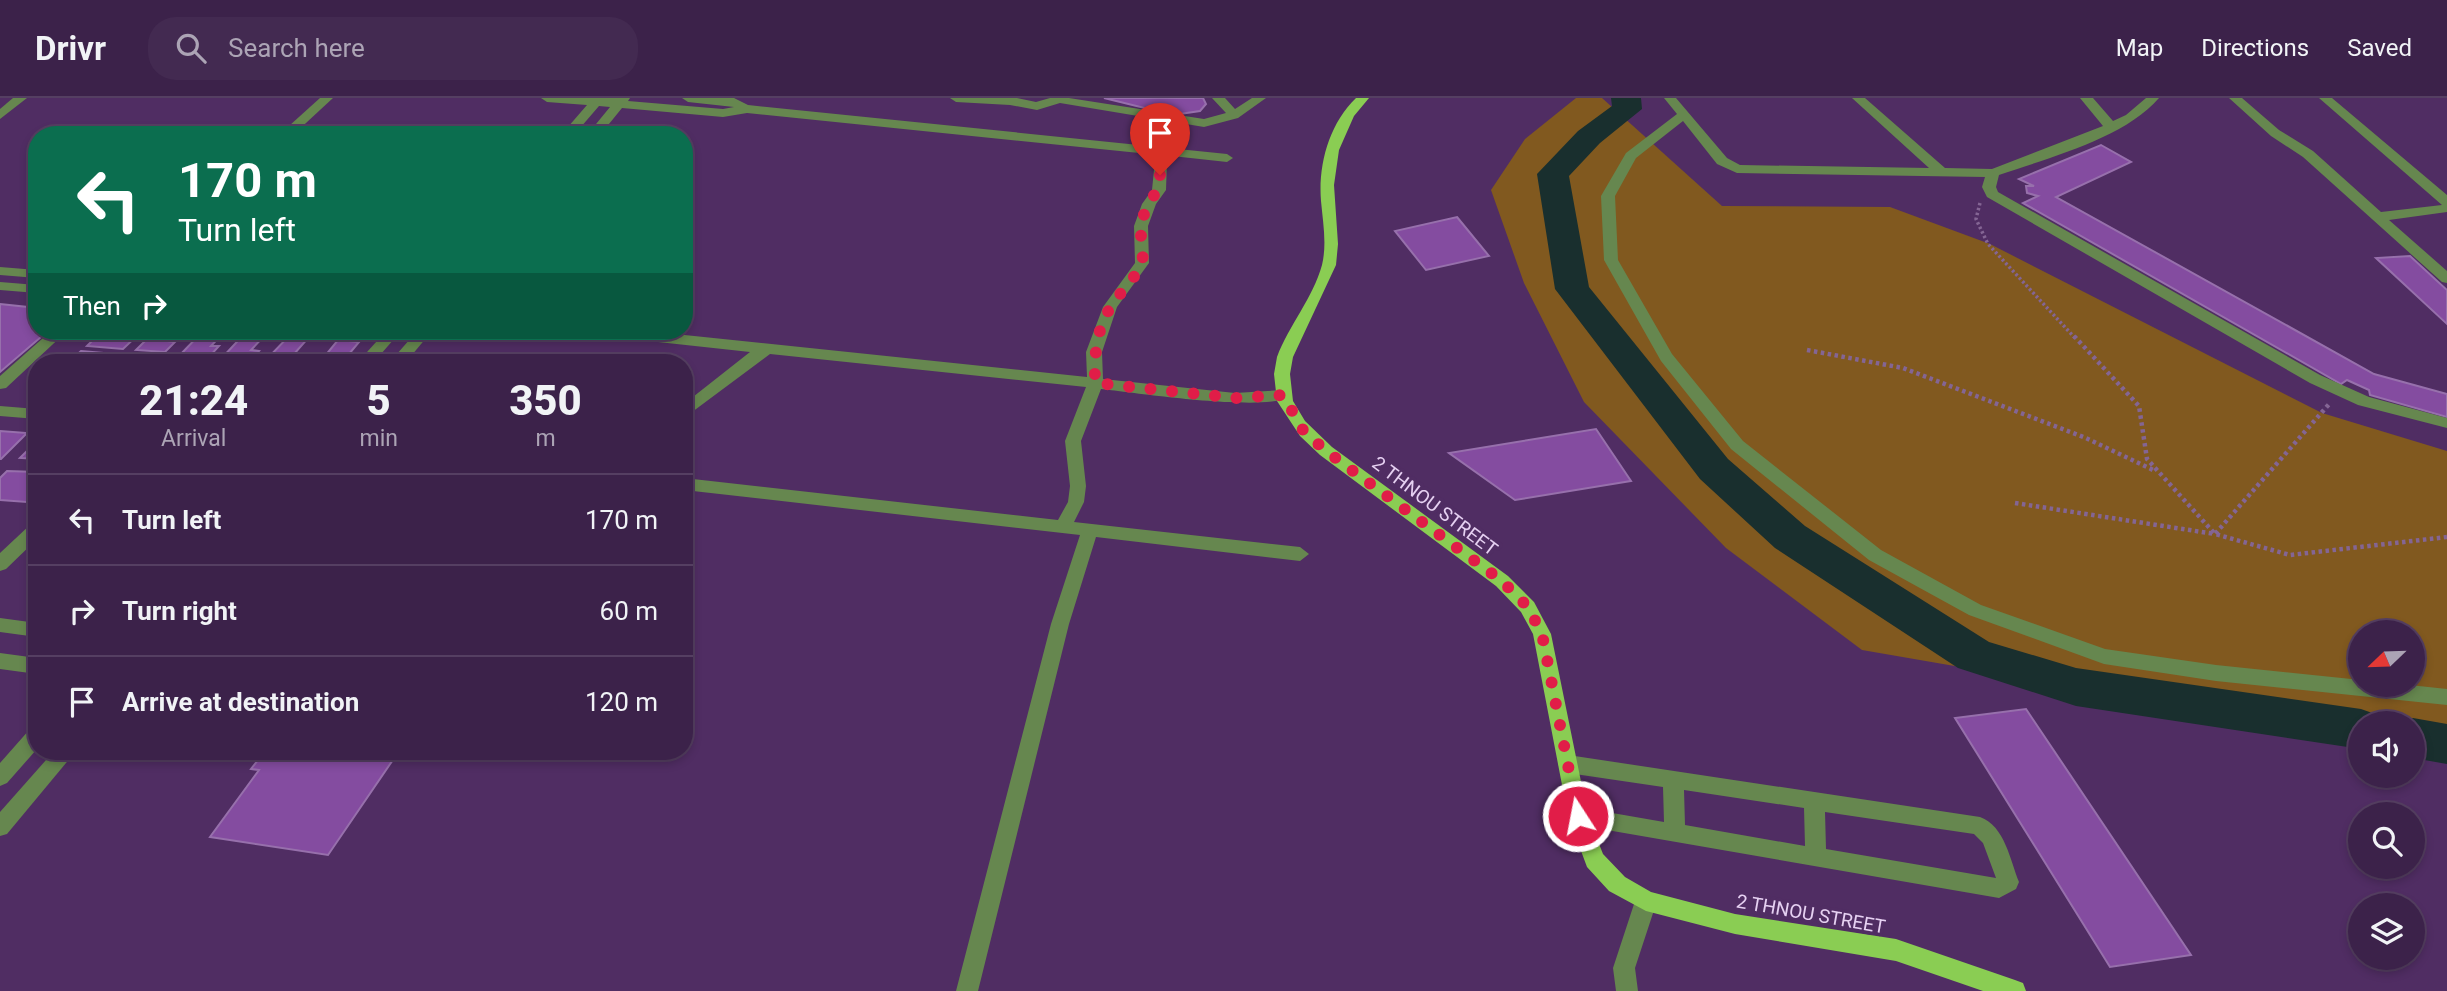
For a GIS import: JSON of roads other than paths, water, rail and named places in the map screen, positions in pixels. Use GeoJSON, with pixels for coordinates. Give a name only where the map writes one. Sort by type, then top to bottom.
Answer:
{"type":"FeatureCollection","features":[{"type":"Feature","properties":{"kind":"main road"},"geometry":{"type":"LineString","coordinates":[[1283,395],[1284,352],[1318,296],[1329,265],[1333,233],[1327,186],[1333,152],[1343,124],[1357,99]]}},
{"type":"Feature","properties":{"kind":"main road","name":"2 THNOU STREET"},"geometry":{"type":"LineString","coordinates":[[1283,395],[1303,430],[1326,451],[1502,581],[1528,607],[1542,634],[1578,816],[1595,860],[1617,884],[1646,901],[1735,924],[1896,950],[2015,991]]}},
{"type":"Feature","properties":{"kind":"street"},"geometry":{"type":"LineString","coordinates":[[0,115],[21,98]]}},
{"type":"Feature","properties":{"kind":"street"},"geometry":{"type":"LineString","coordinates":[[295,126],[327,98]]}},
{"type":"Feature","properties":{"kind":"street"},"geometry":{"type":"LineString","coordinates":[[547,98],[621,101],[723,113],[747,109],[1227,158]]}},
{"type":"Feature","properties":{"kind":"street"},"geometry":{"type":"LineString","coordinates":[[688,98],[720,99],[747,109]]}},
{"type":"Feature","properties":{"kind":"street"},"geometry":{"type":"LineString","coordinates":[[956,98],[1011,99],[1037,106],[1059,98],[1070,103],[1204,123],[1234,115],[1260,98]]}},
{"type":"Feature","properties":{"kind":"street"},"geometry":{"type":"LineString","coordinates":[[1218,98],[1234,115]]}},
{"type":"Feature","properties":{"kind":"street"},"geometry":{"type":"LineString","coordinates":[[1670,98],[1682,116],[1722,161],[1737,169],[1993,173],[2053,152],[2130,118],[2153,98]]}},
{"type":"Feature","properties":{"kind":"street"},"geometry":{"type":"LineString","coordinates":[[1858,98],[1941,172]]}},
{"type":"Feature","properties":{"kind":"street"},"geometry":{"type":"LineString","coordinates":[[2086,98],[2110,127]]}},
{"type":"Feature","properties":{"kind":"street"},"geometry":{"type":"LineString","coordinates":[[2235,98],[2275,133],[2308,154],[2447,279]]}},
{"type":"Feature","properties":{"kind":"street"},"geometry":{"type":"LineString","coordinates":[[2325,98],[2447,202]]}},
{"type":"Feature","properties":{"kind":"street"},"geometry":{"type":"LineString","coordinates":[[576,126],[598,100]]}},
{"type":"Feature","properties":{"kind":"street"},"geometry":{"type":"LineString","coordinates":[[600,126],[621,101]]}},
{"type":"Feature","properties":{"kind":"street"},"geometry":{"type":"LineString","coordinates":[[1682,116],[1631,156],[1608,196],[1611,260],[1666,357],[1737,445],[1875,555],[1975,610],[2104,656],[2216,673],[2447,697]]}},
{"type":"Feature","properties":{"kind":"street"},"geometry":{"type":"LineString","coordinates":[[1063,527],[1076,502],[1079,486],[1073,440],[1095,383],[1094,352],[1101,327],[1110,307],[1142,263],[1141,226],[1149,204],[1159,190],[1161,160],[1169,152]]}},
{"type":"Feature","properties":{"kind":"street"},"geometry":{"type":"LineString","coordinates":[[1993,173],[1989,187],[1992,194],[2339,392],[2447,423]]}},
{"type":"Feature","properties":{"kind":"street"},"geometry":{"type":"LineString","coordinates":[[2377,216],[2447,208]]}},
{"type":"Feature","properties":{"kind":"street"},"geometry":{"type":"LineString","coordinates":[[0,271],[28,273]]}},
{"type":"Feature","properties":{"kind":"street"},"geometry":{"type":"LineString","coordinates":[[0,286],[28,288]]}},
{"type":"Feature","properties":{"kind":"street"},"geometry":{"type":"LineString","coordinates":[[34,354],[50,340]]}},
{"type":"Feature","properties":{"kind":"street"},"geometry":{"type":"LineString","coordinates":[[373,354],[386,340]]}},
{"type":"Feature","properties":{"kind":"street"},"geometry":{"type":"LineString","coordinates":[[405,354],[417,340]]}},
{"type":"Feature","properties":{"kind":"street"},"geometry":{"type":"LineString","coordinates":[[690,340],[1235,398],[1283,395]]}},
{"type":"Feature","properties":{"kind":"street"},"geometry":{"type":"LineString","coordinates":[[693,406],[749,359],[768,348]]}},
{"type":"Feature","properties":{"kind":"street"},"geometry":{"type":"LineString","coordinates":[[0,384],[28,359]]}},
{"type":"Feature","properties":{"kind":"street"},"geometry":{"type":"LineString","coordinates":[[0,411],[28,414]]}},
{"type":"Feature","properties":{"kind":"street"},"geometry":{"type":"LineString","coordinates":[[693,484],[1300,554]]}},
{"type":"Feature","properties":{"kind":"street"},"geometry":{"type":"LineString","coordinates":[[967,991],[1060,624],[1090,530]]}},
{"type":"Feature","properties":{"kind":"street"},"geometry":{"type":"LineString","coordinates":[[0,564],[28,537]]}},
{"type":"Feature","properties":{"kind":"street"},"geometry":{"type":"LineString","coordinates":[[0,625],[28,630]]}},
{"type":"Feature","properties":{"kind":"street"},"geometry":{"type":"LineString","coordinates":[[0,661],[28,665]]}},
{"type":"Feature","properties":{"kind":"street"},"geometry":{"type":"LineString","coordinates":[[0,777],[28,745]]}},
{"type":"Feature","properties":{"kind":"street"},"geometry":{"type":"LineString","coordinates":[[0,827],[58,760]]}},
{"type":"Feature","properties":{"kind":"street"},"geometry":{"type":"LineString","coordinates":[[1569,764],[1980,826],[1991,837],[2008,882],[1999,888],[1578,816]]}},
{"type":"Feature","properties":{"kind":"street"},"geometry":{"type":"LineString","coordinates":[[1673,780],[1675,832]]}},
{"type":"Feature","properties":{"kind":"street"},"geometry":{"type":"LineString","coordinates":[[1814,801],[1816,857]]}},
{"type":"Feature","properties":{"kind":"street"},"geometry":{"type":"LineString","coordinates":[[1628,991],[1624,968],[1646,901]]}},
{"type":"Feature","properties":{"kind":"waterway"},"geometry":{"type":"LineString","coordinates":[[1626,98],[1627,109],[1589,137],[1553,174],[1572,289],[1714,469],[1790,537],[1974,655],[2076,687],[2348,727]]}},
{"type":"Feature","properties":{"kind":"waterway"},"geometry":{"type":"LineString","coordinates":[[2425,740],[2447,744]]}}]}
